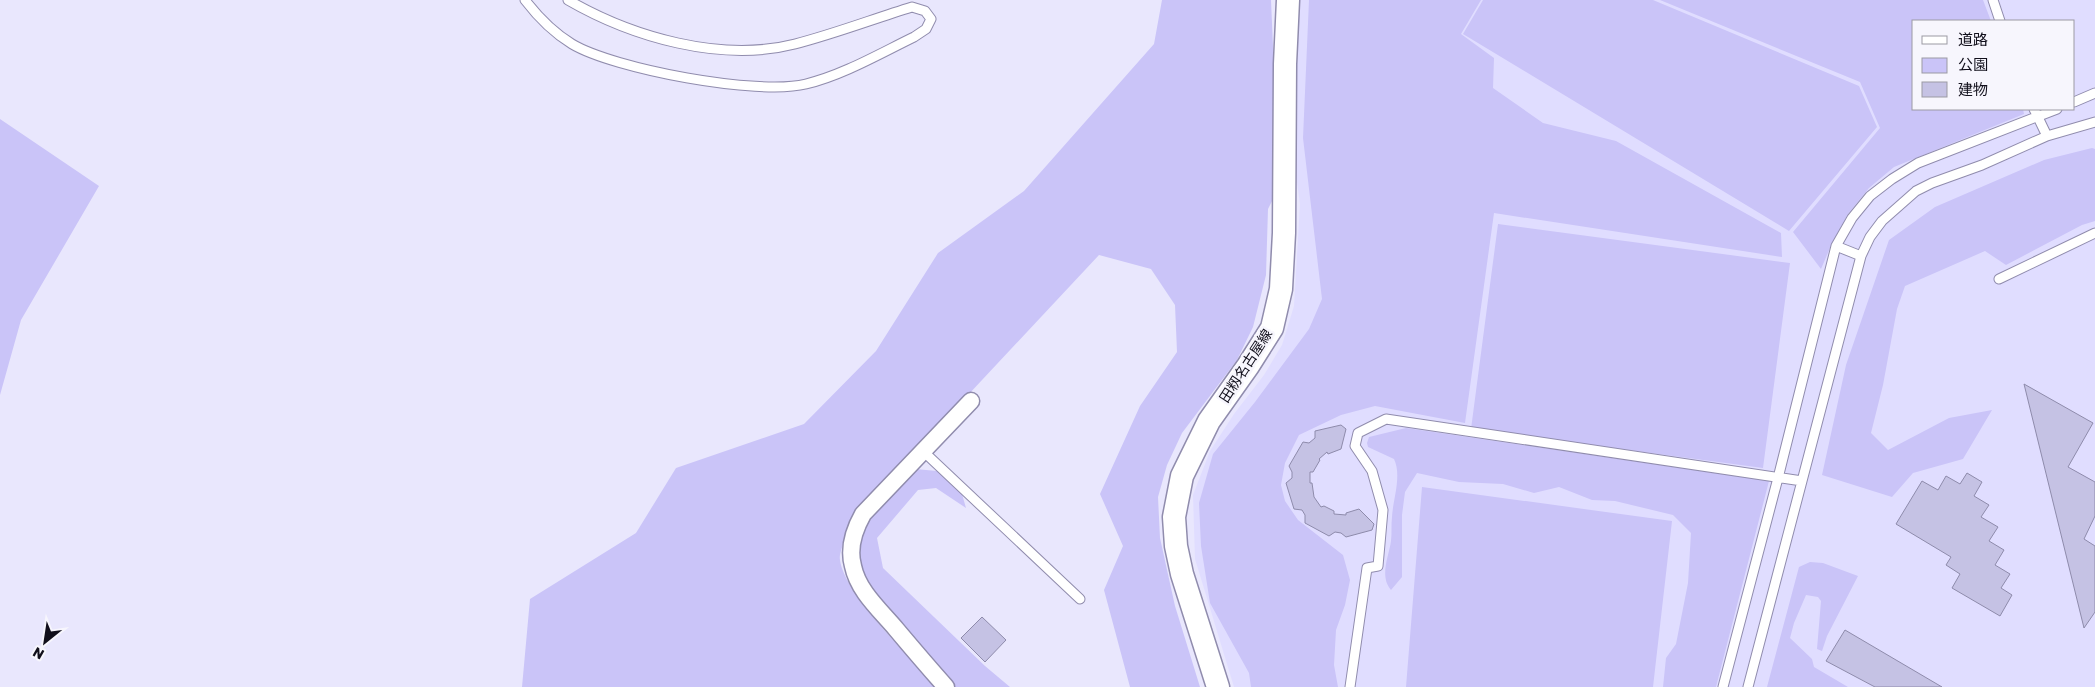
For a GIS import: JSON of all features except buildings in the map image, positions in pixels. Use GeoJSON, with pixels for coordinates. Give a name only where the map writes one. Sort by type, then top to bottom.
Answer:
{"type":"FeatureCollection","features":[{"type":"Feature","properties":{"kind":"main road","name":"田籾名古屋線"},"geometry":{"type":"LineString","coordinates":[[1218,687],[1182,574],[1176,546],[1174,517],[1182,476],[1209,421],[1272,328],[1279,297],[1284,232],[1285,64],[1288,0]]}},
{"type":"Feature","properties":{"kind":"street"},"geometry":{"type":"LineString","coordinates":[[946,687],[870,599],[858,582],[852,564],[852,544],[855,528],[863,514],[971,401]]}},
{"type":"Feature","properties":{"kind":"lane"},"geometry":{"type":"LineString","coordinates":[[525,0],[556,33],[572,44],[617,63],[745,86],[781,88],[804,85],[829,77],[914,37],[926,29],[931,19],[924,11],[912,7],[794,44],[743,50],[707,49],[651,36],[616,24],[568,0]]}},
{"type":"Feature","properties":{"kind":"lane"},"geometry":{"type":"LineString","coordinates":[[1992,0],[2000,20]]}},
{"type":"Feature","properties":{"kind":"lane"},"geometry":{"type":"LineString","coordinates":[[2075,102],[2095,93]]}},
{"type":"Feature","properties":{"kind":"lane"},"geometry":{"type":"LineString","coordinates":[[1723,687],[1836,246],[1870,196],[1892,178],[1918,163],[2036,113],[2052,110]]}},
{"type":"Feature","properties":{"kind":"lane"},"geometry":{"type":"LineString","coordinates":[[2036,113],[2047,136]]}},
{"type":"Feature","properties":{"kind":"lane"},"geometry":{"type":"LineString","coordinates":[[1748,687],[1860,256],[1870,237],[1882,221],[1916,191],[1932,183],[1982,165],[2047,136],[2095,122]]}},
{"type":"Feature","properties":{"kind":"lane"},"geometry":{"type":"LineString","coordinates":[[1999,279],[2095,233]]}},
{"type":"Feature","properties":{"kind":"lane"},"geometry":{"type":"LineString","coordinates":[[1836,246],[1860,256]]}},
{"type":"Feature","properties":{"kind":"lane"},"geometry":{"type":"LineString","coordinates":[[1350,687],[1367,568],[1378,566],[1383,510],[1372,472],[1355,446],[1358,433],[1386,419],[1802,481]]}},
{"type":"Feature","properties":{"kind":"lane"},"geometry":{"type":"LineString","coordinates":[[923,450],[1080,599]]}},
{"type":"Feature","properties":{"kind":"shaded area"},"geometry":{"type":"Polygon","coordinates":[[[1298,0],[2095,0],[2095,687],[1234,687],[1195,559],[1193,495],[1210,451],[1234,414],[1264,375],[1282,345],[1294,306],[1300,204],[1294,161],[1298,0]]]}},
{"type":"Feature","properties":{"kind":"green space"},"geometry":{"type":"Polygon","coordinates":[[[1162,0],[1271,0],[1274,70],[1273,199],[1268,209],[1266,275],[1253,327],[1237,360],[1182,433],[1167,465],[1158,497],[1160,538],[1175,606],[1200,687],[1130,687],[1104,590],[1123,546],[1100,494],[1140,406],[1177,352],[1175,305],[1151,269],[1099,255],[854,517],[845,539],[840,560],[844,574],[853,590],[881,626],[937,687],[522,687],[530,599],[636,533],[676,468],[804,424],[876,351],[938,253],[1024,191],[1154,44],[1162,0]]]}},
{"type":"Feature","properties":{"kind":"green space"},"geometry":{"type":"Polygon","coordinates":[[[1309,0],[1481,0],[1461,34],[1494,58],[1493,88],[1543,123],[1616,141],[1781,233],[1782,257],[1494,213],[1465,423],[1375,406],[1341,415],[1299,435],[1285,463],[1281,485],[1285,501],[1298,520],[1343,555],[1350,580],[1345,605],[1336,630],[1334,665],[1338,687],[1251,687],[1249,673],[1210,603],[1201,546],[1199,503],[1213,454],[1255,402],[1309,329],[1322,299],[1303,138],[1309,0]]]}},
{"type":"Feature","properties":{"kind":"green space"},"geometry":{"type":"Polygon","coordinates":[[[1483,0],[1653,0],[1859,86],[1877,127],[1789,231],[1463,34],[1483,0]]]}},
{"type":"Feature","properties":{"kind":"green space"},"geometry":{"type":"Polygon","coordinates":[[[1660,0],[1983,0],[1991,20],[1912,20],[1912,110],[2023,110],[2024,114],[1894,167],[1869,188],[1848,214],[1833,241],[1821,269],[1793,232],[1880,128],[1860,82],[1660,0]]]}},
{"type":"Feature","properties":{"kind":"green space"},"geometry":{"type":"Polygon","coordinates":[[[0,119],[99,186],[21,320],[0,395],[0,119]]]}},
{"type":"Feature","properties":{"kind":"green space"},"geometry":{"type":"Polygon","coordinates":[[[2092,148],[2095,149],[2095,221],[2082,225],[2006,265],[1985,251],[1905,286],[1897,309],[1883,385],[1871,433],[1888,450],[1949,418],[1992,410],[1963,459],[1913,473],[1892,497],[1822,475],[1846,365],[1889,240],[1935,207],[2044,160],[2092,148]]]}},
{"type":"Feature","properties":{"kind":"green space"},"geometry":{"type":"Polygon","coordinates":[[[1498,224],[1790,263],[1763,468],[1471,429],[1498,224]]]}},
{"type":"Feature","properties":{"kind":"green space"},"geometry":{"type":"Polygon","coordinates":[[[1406,428],[1769,481],[1716,687],[1663,687],[1666,658],[1676,644],[1688,583],[1691,533],[1673,515],[1615,501],[1592,500],[1559,487],[1534,493],[1503,484],[1459,482],[1417,473],[1405,492],[1402,515],[1402,577],[1391,590],[1387,584],[1385,572],[1391,541],[1397,480],[1396,466],[1394,459],[1368,447],[1367,443],[1369,437],[1406,428]]]}},
{"type":"Feature","properties":{"kind":"green space"},"geometry":{"type":"Polygon","coordinates":[[[915,469],[937,471],[962,494],[966,508],[936,488],[918,490],[877,538],[883,568],[985,666],[1010,687],[954,687],[865,585],[855,552],[863,520],[915,469]]]}},
{"type":"Feature","properties":{"kind":"green space"},"geometry":{"type":"Polygon","coordinates":[[[1422,487],[1672,521],[1653,687],[1406,687],[1422,487]]]}},
{"type":"Feature","properties":{"kind":"green space"},"geometry":{"type":"Polygon","coordinates":[[[1810,562],[1823,563],[1858,576],[1827,636],[1822,651],[1817,649],[1821,601],[1818,597],[1806,595],[1790,638],[1812,659],[1814,667],[1848,687],[1767,687],[1799,567],[1810,562]]]}}]}
